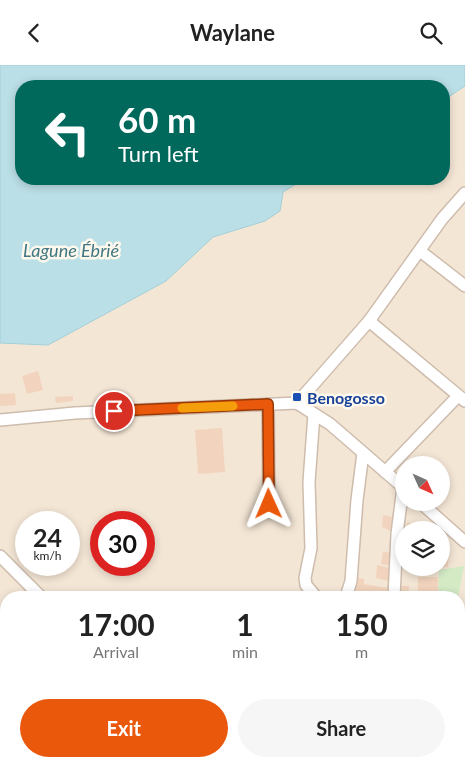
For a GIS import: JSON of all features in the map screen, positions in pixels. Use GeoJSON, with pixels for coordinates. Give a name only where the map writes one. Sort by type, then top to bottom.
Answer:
{"type":"FeatureCollection","features":[{"type":"Feature","properties":{"kind":"street"},"geometry":{"type":"LineString","coordinates":[[297,403],[369,321],[442,219],[465,193]]}},
{"type":"Feature","properties":{"kind":"street"},"geometry":{"type":"LineString","coordinates":[[420,251],[465,287]]}},
{"type":"Feature","properties":{"kind":"street"},"geometry":{"type":"LineString","coordinates":[[369,321],[462,398],[385,472]]}},
{"type":"Feature","properties":{"kind":"street"},"geometry":{"type":"LineString","coordinates":[[0,420],[75,413],[297,403],[314,414],[395,480]]}},
{"type":"Feature","properties":{"kind":"street"},"geometry":{"type":"LineString","coordinates":[[268,404],[269,504]]}},
{"type":"Feature","properties":{"kind":"street"},"geometry":{"type":"LineString","coordinates":[[311,591],[306,585],[305,578],[311,548],[309,482],[314,414]]}},
{"type":"Feature","properties":{"kind":"street"},"geometry":{"type":"LineString","coordinates":[[348,591],[351,581],[357,500],[363,453]]}},
{"type":"Feature","properties":{"kind":"street"},"geometry":{"type":"LineString","coordinates":[[394,591],[397,534],[400,511]]}},
{"type":"Feature","properties":{"kind":"street"},"geometry":{"type":"LineString","coordinates":[[430,511],[465,542]]}},
{"type":"Feature","properties":{"kind":"street"},"geometry":{"type":"LineString","coordinates":[[0,556],[31,591]]}},
{"type":"Feature","properties":{"kind":"shaded area"},"geometry":{"type":"Polygon","coordinates":[[[465,86],[465,591],[0,591],[0,343],[48,345],[166,281],[213,237],[265,221],[283,192],[293,185],[450,185],[450,96],[465,86]]]}},
{"type":"Feature","properties":{"kind":"green space"},"geometry":{"type":"Polygon","coordinates":[[[464,566],[459,591],[438,591],[439,576],[450,576],[450,568],[464,566]]]}},
{"type":"Feature","properties":{"kind":"water","name":"Lagune Ébrié"},"geometry":{"type":"Polygon","coordinates":[[[0,65],[465,65],[465,86],[450,96],[450,80],[15,80],[15,185],[294,185],[283,192],[280,211],[265,221],[213,237],[166,281],[48,345],[0,343],[0,65]]]}},
{"type":"Feature","properties":{"kind":"building"},"geometry":{"type":"Polygon","coordinates":[[[38,371],[43,390],[27,394],[22,376],[38,371]]]}},
{"type":"Feature","properties":{"kind":"building"},"geometry":{"type":"Polygon","coordinates":[[[15,393],[16,405],[0,406],[0,394],[15,393]]]}},
{"type":"Feature","properties":{"kind":"building"},"geometry":{"type":"Polygon","coordinates":[[[73,396],[73,401],[56,403],[55,397],[73,396]]]}},
{"type":"Feature","properties":{"kind":"building"},"geometry":{"type":"Polygon","coordinates":[[[222,428],[225,472],[198,474],[195,430],[222,428]]]}},
{"type":"Feature","properties":{"kind":"building"},"geometry":{"type":"Polygon","coordinates":[[[383,515],[397,518],[397,521],[395,521],[395,533],[382,527],[383,515]]]}},
{"type":"Feature","properties":{"kind":"building"},"geometry":{"type":"Polygon","coordinates":[[[383,552],[394,553],[394,566],[381,564],[383,552]]]}},
{"type":"Feature","properties":{"kind":"building"},"geometry":{"type":"Polygon","coordinates":[[[377,565],[394,569],[392,582],[376,578],[377,565]]]}},
{"type":"Feature","properties":{"kind":"building"},"geometry":{"type":"Polygon","coordinates":[[[418,577],[438,577],[438,591],[418,591],[418,577]]]}},
{"type":"Feature","properties":{"kind":"building"},"geometry":{"type":"Polygon","coordinates":[[[358,578],[364,579],[364,584],[387,588],[387,585],[395,586],[394,591],[355,591],[358,578]]]}},
{"type":"Feature","properties":{"kind":"building"},"geometry":{"type":"Polygon","coordinates":[[[402,586],[409,586],[409,591],[402,591],[402,586]]]}},
{"type":"Feature","properties":{"kind":"slow traffic"},"geometry":{"type":"LineString","coordinates":[[182,408],[233,406]]}},
{"type":"Feature","properties":{"kind":"place","name":"Benogosso"},"geometry":{"type":"Point","coordinates":[297,397]}},
{"type":"Feature","properties":{"kind":"route"},"geometry":{"type":"LineString","coordinates":[[114,411],[268,404],[269,504]]}}]}
